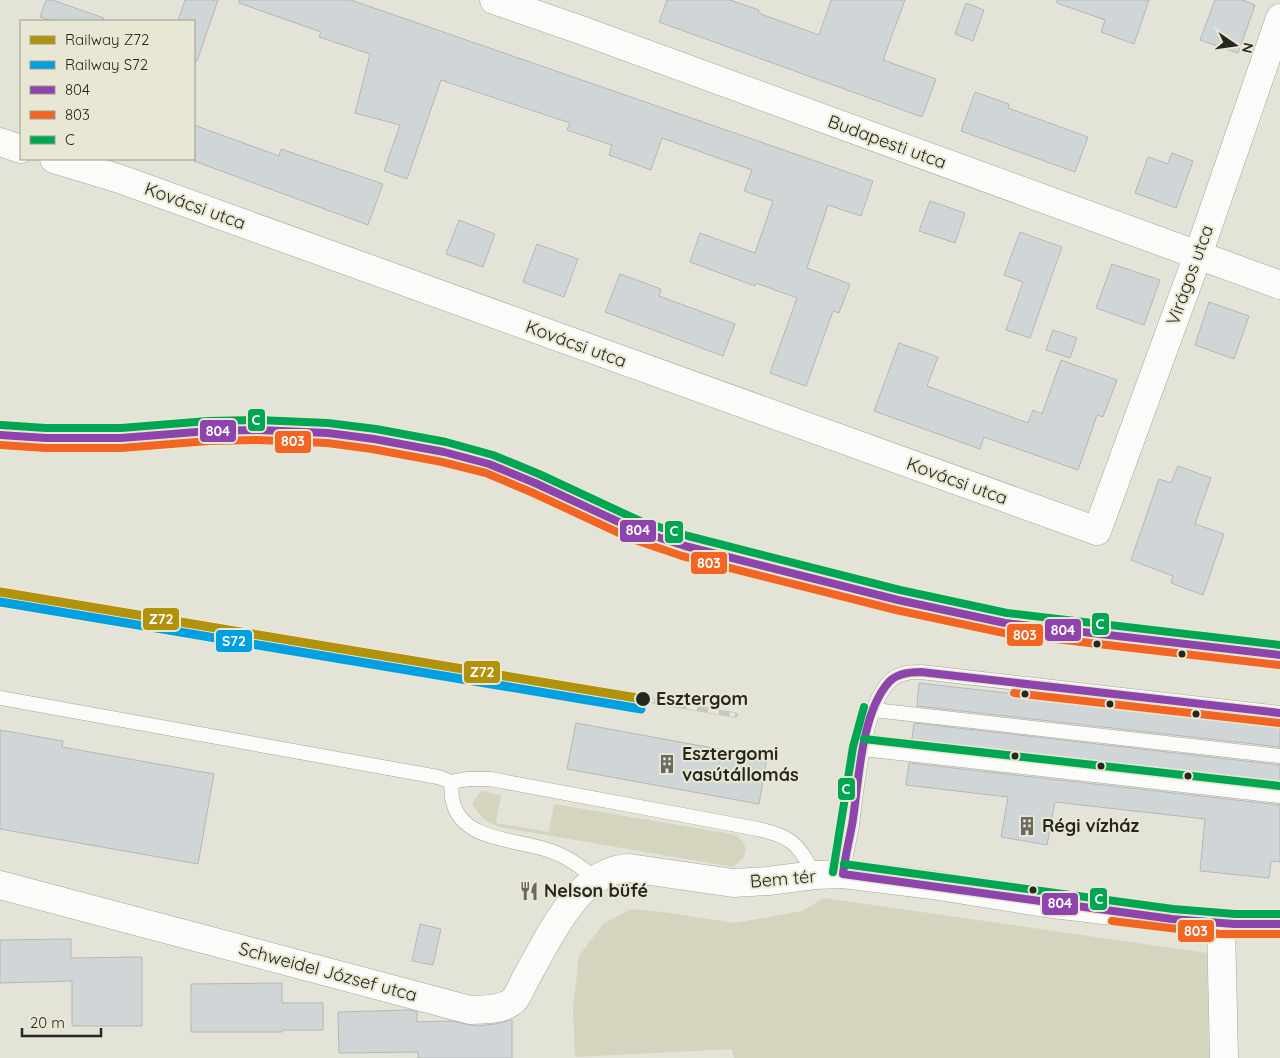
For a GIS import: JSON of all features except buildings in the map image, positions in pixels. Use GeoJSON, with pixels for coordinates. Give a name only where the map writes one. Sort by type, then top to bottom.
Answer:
{"type":"FeatureCollection","features":[{"type":"Feature","properties":{"kind":"street","name":"Budapesti utca"},"geometry":{"type":"LineString","coordinates":[[494,0],[1280,285]]}},
{"type":"Feature","properties":{"kind":"street","name":"Virágos utca"},"geometry":{"type":"LineString","coordinates":[[1097,531],[1198,255],[1280,18]]}},
{"type":"Feature","properties":{"kind":"street"},"geometry":{"type":"LineString","coordinates":[[0,142],[20,148]]}},
{"type":"Feature","properties":{"kind":"street","name":"Kovácsi utca"},"geometry":{"type":"LineString","coordinates":[[57,160],[120,179],[1097,531]]}},
{"type":"Feature","properties":{"kind":"street"},"geometry":{"type":"LineString","coordinates":[[0,435],[46,438],[121,438],[209,431],[258,430],[358,436],[444,452],[489,464],[535,483],[607,518],[659,538],[906,602],[1005,623],[1280,655]]}},
{"type":"Feature","properties":{"kind":"street","name":"Bem tér"},"geometry":{"type":"LineString","coordinates":[[597,880],[613,871],[628,868],[733,883],[843,874],[1221,924],[1280,924]]}},
{"type":"Feature","properties":{"kind":"street","name":"Schweidel József utca"},"geometry":{"type":"LineString","coordinates":[[0,885],[470,1010],[492,1010],[514,1000],[567,908],[576,897],[597,880]]}},
{"type":"Feature","properties":{"kind":"street"},"geometry":{"type":"LineString","coordinates":[[1221,924],[1224,1058]]}},
{"type":"Feature","properties":{"kind":"lane"},"geometry":{"type":"LineString","coordinates":[[843,874],[863,749],[874,710],[883,690],[896,676],[908,672],[921,672],[1280,713]]}},
{"type":"Feature","properties":{"kind":"lane"},"geometry":{"type":"LineString","coordinates":[[0,698],[438,777],[451,782],[468,779],[490,779],[780,834],[801,851],[815,875]]}},
{"type":"Feature","properties":{"kind":"lane"},"geometry":{"type":"LineString","coordinates":[[874,710],[1280,756]]}},
{"type":"Feature","properties":{"kind":"lane"},"geometry":{"type":"LineString","coordinates":[[863,749],[1280,796]]}},
{"type":"Feature","properties":{"kind":"lane"},"geometry":{"type":"LineString","coordinates":[[451,782],[453,801],[457,812],[474,829],[562,855],[575,862],[597,880]]}},
{"type":"Feature","properties":{"kind":"green space"},"geometry":{"type":"Polygon","coordinates":[[[481,791],[501,795],[496,823],[549,832],[554,804],[737,835],[744,844],[745,852],[742,859],[733,867],[505,828],[494,825],[486,820],[472,804],[481,791]]]}},
{"type":"Feature","properties":{"kind":"green space"},"geometry":{"type":"Polygon","coordinates":[[[824,898],[1207,953],[1209,1058],[734,1058],[732,1049],[575,1057],[573,1009],[579,956],[603,924],[631,909],[735,923],[802,911],[824,898]]]}},
{"type":"Feature","properties":{"kind":"railway"},"geometry":{"type":"LineString","coordinates":[[643,699],[735,715]]}},
{"type":"Feature","properties":{"kind":"rail line","name":"Z72"},"geometry":{"type":"LineString","coordinates":[[0,592],[643,699]]}},
{"type":"Feature","properties":{"kind":"rail line","name":"S72"},"geometry":{"type":"LineString","coordinates":[[0,602],[641,709]]}},
{"type":"Feature","properties":{"kind":"transit line","name":"C"},"geometry":{"type":"LineString","coordinates":[[1,425],[46,428],[121,428],[208,421],[258,420],[328,423],[376,429],[446,442],[493,455],[539,474],[640,521],[688,536],[900,590],[1007,613],[1280,645]]}},
{"type":"Feature","properties":{"kind":"transit line","name":"804"},"geometry":{"type":"LineString","coordinates":[[0,435],[46,438],[121,438],[209,431],[258,430],[328,433],[374,439],[444,452],[489,464],[535,483],[636,530],[685,546],[898,600],[1005,623],[1280,655]]}},
{"type":"Feature","properties":{"kind":"transit line","name":"803"},"geometry":{"type":"LineString","coordinates":[[0,445],[46,448],[121,448],[209,441],[258,440],[327,443],[372,449],[442,462],[486,473],[632,539],[682,556],[896,610],[1004,633],[1279,665]]}},
{"type":"Feature","properties":{"kind":"transit line","name":"804"},"geometry":{"type":"LineString","coordinates":[[1280,713],[921,672],[900,675],[892,679],[879,696],[866,730],[843,874],[1172,919],[1234,924],[1280,924]]}},
{"type":"Feature","properties":{"kind":"transit line","name":"803"},"geometry":{"type":"LineString","coordinates":[[1014,693],[1279,723]]}},
{"type":"Feature","properties":{"kind":"transit line","name":"C"},"geometry":{"type":"LineString","coordinates":[[833,872],[853,747],[864,707]]}},
{"type":"Feature","properties":{"kind":"transit line","name":"C"},"geometry":{"type":"LineString","coordinates":[[864,739],[1280,786]]}},
{"type":"Feature","properties":{"kind":"transit line","name":"C"},"geometry":{"type":"LineString","coordinates":[[844,864],[1173,909],[1235,914],[1280,914]]}},
{"type":"Feature","properties":{"kind":"transit line","name":"803"},"geometry":{"type":"LineString","coordinates":[[1112,921],[1220,934],[1280,934]]}},
{"type":"Feature","properties":{"kind":"place","name":"Esztergom"},"geometry":{"type":"Point","coordinates":[643,699]}},
{"type":"Feature","properties":{"kind":"place","name":"Esztergomi vasútállomás"},"geometry":{"type":"Point","coordinates":[667,764]}},
{"type":"Feature","properties":{"kind":"place","name":"Régi vízház"},"geometry":{"type":"Point","coordinates":[1027,826]}},
{"type":"Feature","properties":{"kind":"place","name":"Nelson büfé"},"geometry":{"type":"Point","coordinates":[529,891]}}]}
